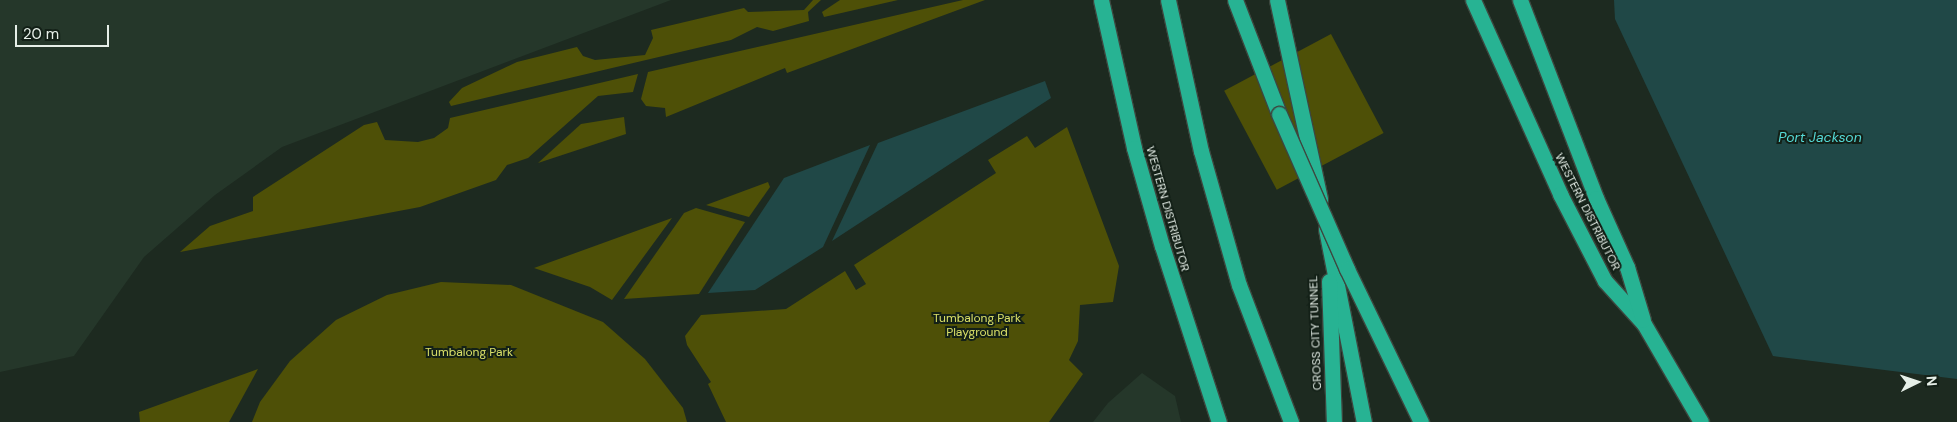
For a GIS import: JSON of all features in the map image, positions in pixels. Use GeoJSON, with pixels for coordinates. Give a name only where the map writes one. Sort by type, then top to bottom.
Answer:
{"type":"FeatureCollection","features":[{"type":"Feature","properties":{"kind":"highway","name":"WESTERN DISTRIBUTOR"},"geometry":{"type":"LineString","coordinates":[[1100,0],[1152,210],[1219,422]]}},
{"type":"Feature","properties":{"kind":"highway"},"geometry":{"type":"LineString","coordinates":[[1168,0],[1201,151],[1239,285],[1291,422]]}},
{"type":"Feature","properties":{"kind":"highway"},"geometry":{"type":"LineString","coordinates":[[1235,0],[1279,114],[1327,224],[1421,422]]}},
{"type":"Feature","properties":{"kind":"highway"},"geometry":{"type":"LineString","coordinates":[[1276,0],[1328,242],[1364,422]]}},
{"type":"Feature","properties":{"kind":"highway","name":"WESTERN DISTRIBUTOR"},"geometry":{"type":"LineString","coordinates":[[1473,0],[1560,194],[1605,282],[1644,324],[1701,422]]}},
{"type":"Feature","properties":{"kind":"highway"},"geometry":{"type":"LineString","coordinates":[[1520,0],[1596,198],[1627,266],[1644,324]]}},
{"type":"Feature","properties":{"kind":"highway","name":"CROSS CITY TUNNEL"},"geometry":{"type":"LineString","coordinates":[[1328,242],[1334,422]]}},
{"type":"Feature","properties":{"kind":"shaded area"},"geometry":{"type":"Polygon","coordinates":[[[0,0],[671,0],[282,147],[215,195],[144,257],[74,356],[0,372],[0,0]]]}},
{"type":"Feature","properties":{"kind":"shaded area"},"geometry":{"type":"Polygon","coordinates":[[[1142,373],[1175,396],[1181,422],[1093,422],[1108,403],[1142,373]]]}},
{"type":"Feature","properties":{"kind":"green space"},"geometry":{"type":"Polygon","coordinates":[[[813,0],[821,0],[808,12],[809,21],[773,31],[757,27],[731,40],[451,106],[449,102],[462,88],[517,62],[577,47],[583,56],[595,60],[645,55],[653,38],[651,30],[744,8],[748,12],[804,10],[813,0]]]}},
{"type":"Feature","properties":{"kind":"green space"},"geometry":{"type":"Polygon","coordinates":[[[840,0],[898,0],[824,17],[822,12],[840,0]]]}},
{"type":"Feature","properties":{"kind":"green space"},"geometry":{"type":"Polygon","coordinates":[[[963,0],[985,0],[787,73],[785,68],[666,117],[665,108],[646,106],[641,99],[648,72],[963,0]]]}},
{"type":"Feature","properties":{"kind":"green space"},"geometry":{"type":"Polygon","coordinates":[[[1331,34],[1384,133],[1277,190],[1224,91],[1331,34]]]}},
{"type":"Feature","properties":{"kind":"green space"},"geometry":{"type":"Polygon","coordinates":[[[638,74],[633,92],[598,96],[528,158],[507,165],[496,180],[420,207],[180,252],[210,226],[253,211],[253,197],[364,125],[377,122],[385,140],[418,142],[434,138],[448,128],[450,118],[638,74]]]}},
{"type":"Feature","properties":{"kind":"green space"},"geometry":{"type":"Polygon","coordinates":[[[624,117],[626,134],[538,163],[581,124],[624,117]]]}},
{"type":"Feature","properties":{"kind":"green space","name":"Tumbalong Park Playground"},"geometry":{"type":"Polygon","coordinates":[[[1067,127],[1119,266],[1113,302],[1080,305],[1078,341],[1069,360],[1083,374],[1049,422],[726,422],[708,384],[711,382],[687,345],[685,336],[701,315],[786,309],[845,271],[856,290],[866,284],[854,265],[996,173],[988,160],[1027,136],[1035,148],[1067,127]]]}},
{"type":"Feature","properties":{"kind":"green space"},"geometry":{"type":"Polygon","coordinates":[[[768,182],[770,187],[749,217],[706,205],[768,182]]]}},
{"type":"Feature","properties":{"kind":"green space"},"geometry":{"type":"Polygon","coordinates":[[[696,208],[745,222],[699,294],[624,299],[684,213],[696,208]]]}},
{"type":"Feature","properties":{"kind":"green space"},"geometry":{"type":"Polygon","coordinates":[[[672,218],[612,300],[590,287],[534,268],[672,218]]]}},
{"type":"Feature","properties":{"kind":"green space","name":"Tumbalong Park"},"geometry":{"type":"Polygon","coordinates":[[[441,282],[511,285],[603,322],[645,359],[683,408],[687,422],[252,422],[260,402],[290,361],[336,320],[387,295],[441,282]]]}},
{"type":"Feature","properties":{"kind":"green space"},"geometry":{"type":"Polygon","coordinates":[[[258,369],[229,422],[140,422],[139,412],[258,369]]]}},
{"type":"Feature","properties":{"kind":"water","name":"Port Jackson"},"geometry":{"type":"Polygon","coordinates":[[[1614,0],[1957,0],[1957,379],[1773,356],[1615,19],[1614,0]]]}},
{"type":"Feature","properties":{"kind":"water"},"geometry":{"type":"Polygon","coordinates":[[[1045,81],[1051,98],[832,241],[878,143],[1045,81]]]}},
{"type":"Feature","properties":{"kind":"water"},"geometry":{"type":"Polygon","coordinates":[[[870,145],[823,247],[755,290],[708,293],[784,178],[870,145]]]}}]}
